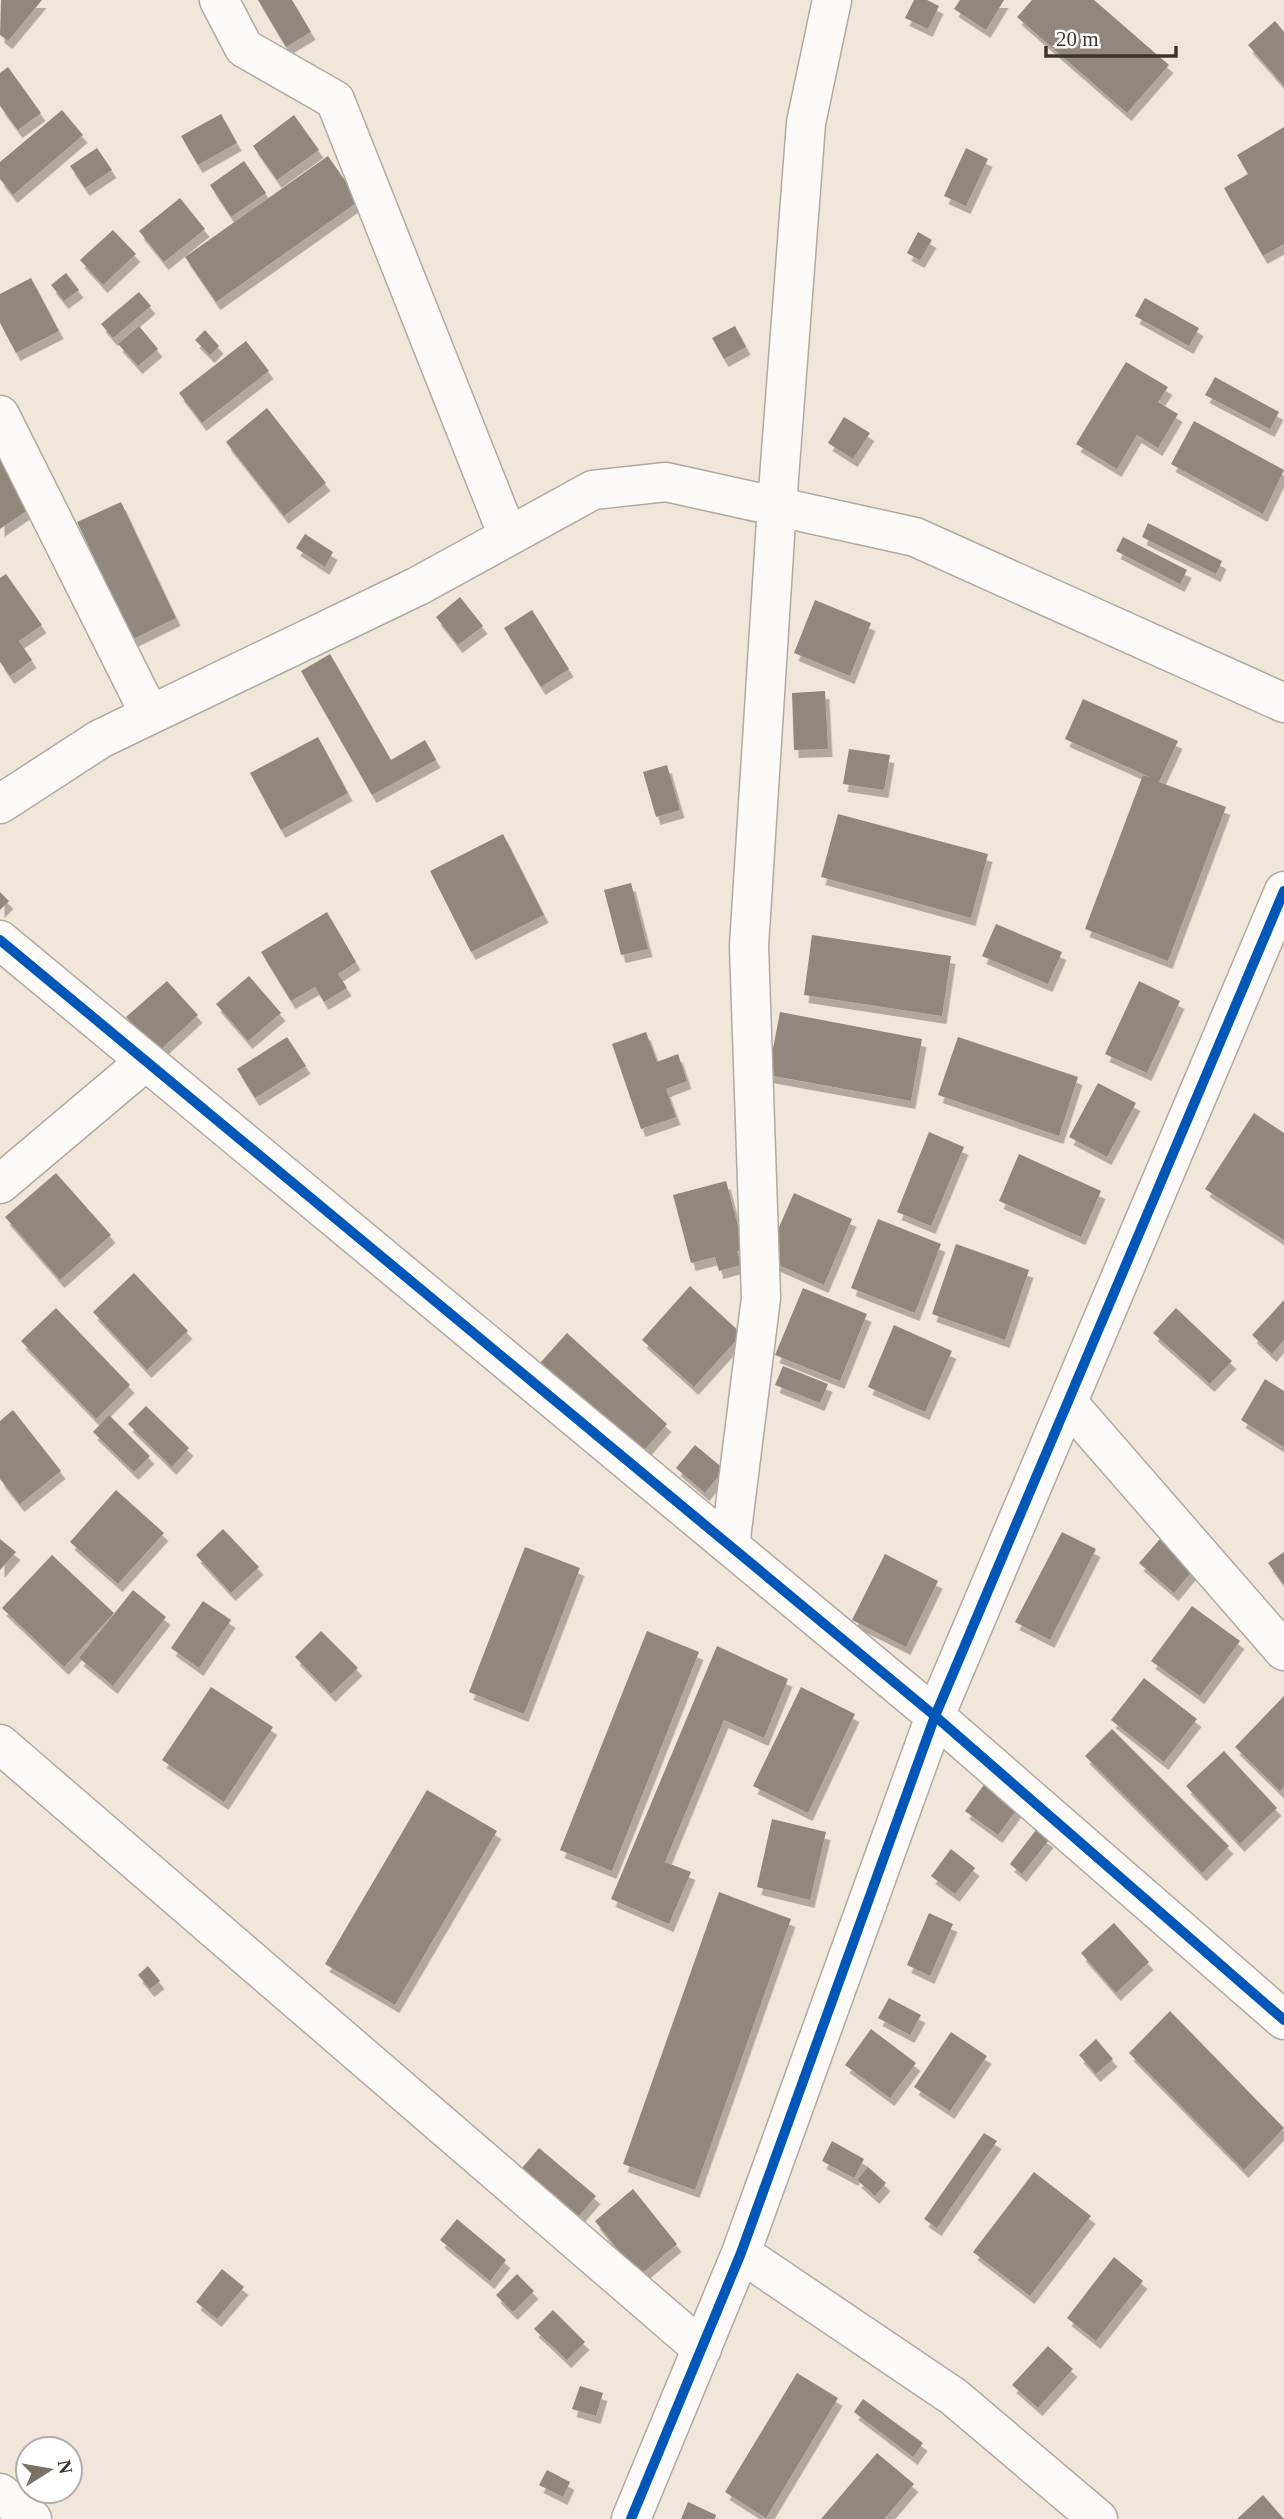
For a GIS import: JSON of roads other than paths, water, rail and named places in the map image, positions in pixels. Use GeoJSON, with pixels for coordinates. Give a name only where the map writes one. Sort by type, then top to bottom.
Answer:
{"type":"FeatureCollection","features":[{"type":"Feature","properties":{"kind":"street"},"geometry":{"type":"LineString","coordinates":[[219,0],[244,48],[335,100],[508,536]]}},
{"type":"Feature","properties":{"kind":"street"},"geometry":{"type":"LineString","coordinates":[[730,1546],[761,1298],[749,946],[777,505],[806,123],[832,0]]}},
{"type":"Feature","properties":{"kind":"street"},"geometry":{"type":"LineString","coordinates":[[0,415],[150,715]]}},
{"type":"Feature","properties":{"kind":"street"},"geometry":{"type":"LineString","coordinates":[[0,804],[100,739],[418,586],[593,490],[666,482],[915,537],[1284,703]]}},
{"type":"Feature","properties":{"kind":"street"},"geometry":{"type":"LineString","coordinates":[[631,2519],[741,2253],[935,1716],[1284,891]]}},
{"type":"Feature","properties":{"kind":"street"},"geometry":{"type":"LineString","coordinates":[[0,940],[935,1716],[1284,2020]]}},
{"type":"Feature","properties":{"kind":"street"},"geometry":{"type":"LineString","coordinates":[[0,1184],[146,1061]]}},
{"type":"Feature","properties":{"kind":"street"},"geometry":{"type":"LineString","coordinates":[[1068,1403],[1284,1651]]}},
{"type":"Feature","properties":{"kind":"street"},"geometry":{"type":"LineString","coordinates":[[0,1744],[702,2349]]}},
{"type":"Feature","properties":{"kind":"street"},"geometry":{"type":"LineString","coordinates":[[741,2253],[954,2397],[1098,2519]]}},
{"type":"Feature","properties":{"kind":"street"},"geometry":{"type":"LineString","coordinates":[[0,2493],[32,2519]]}}]}
